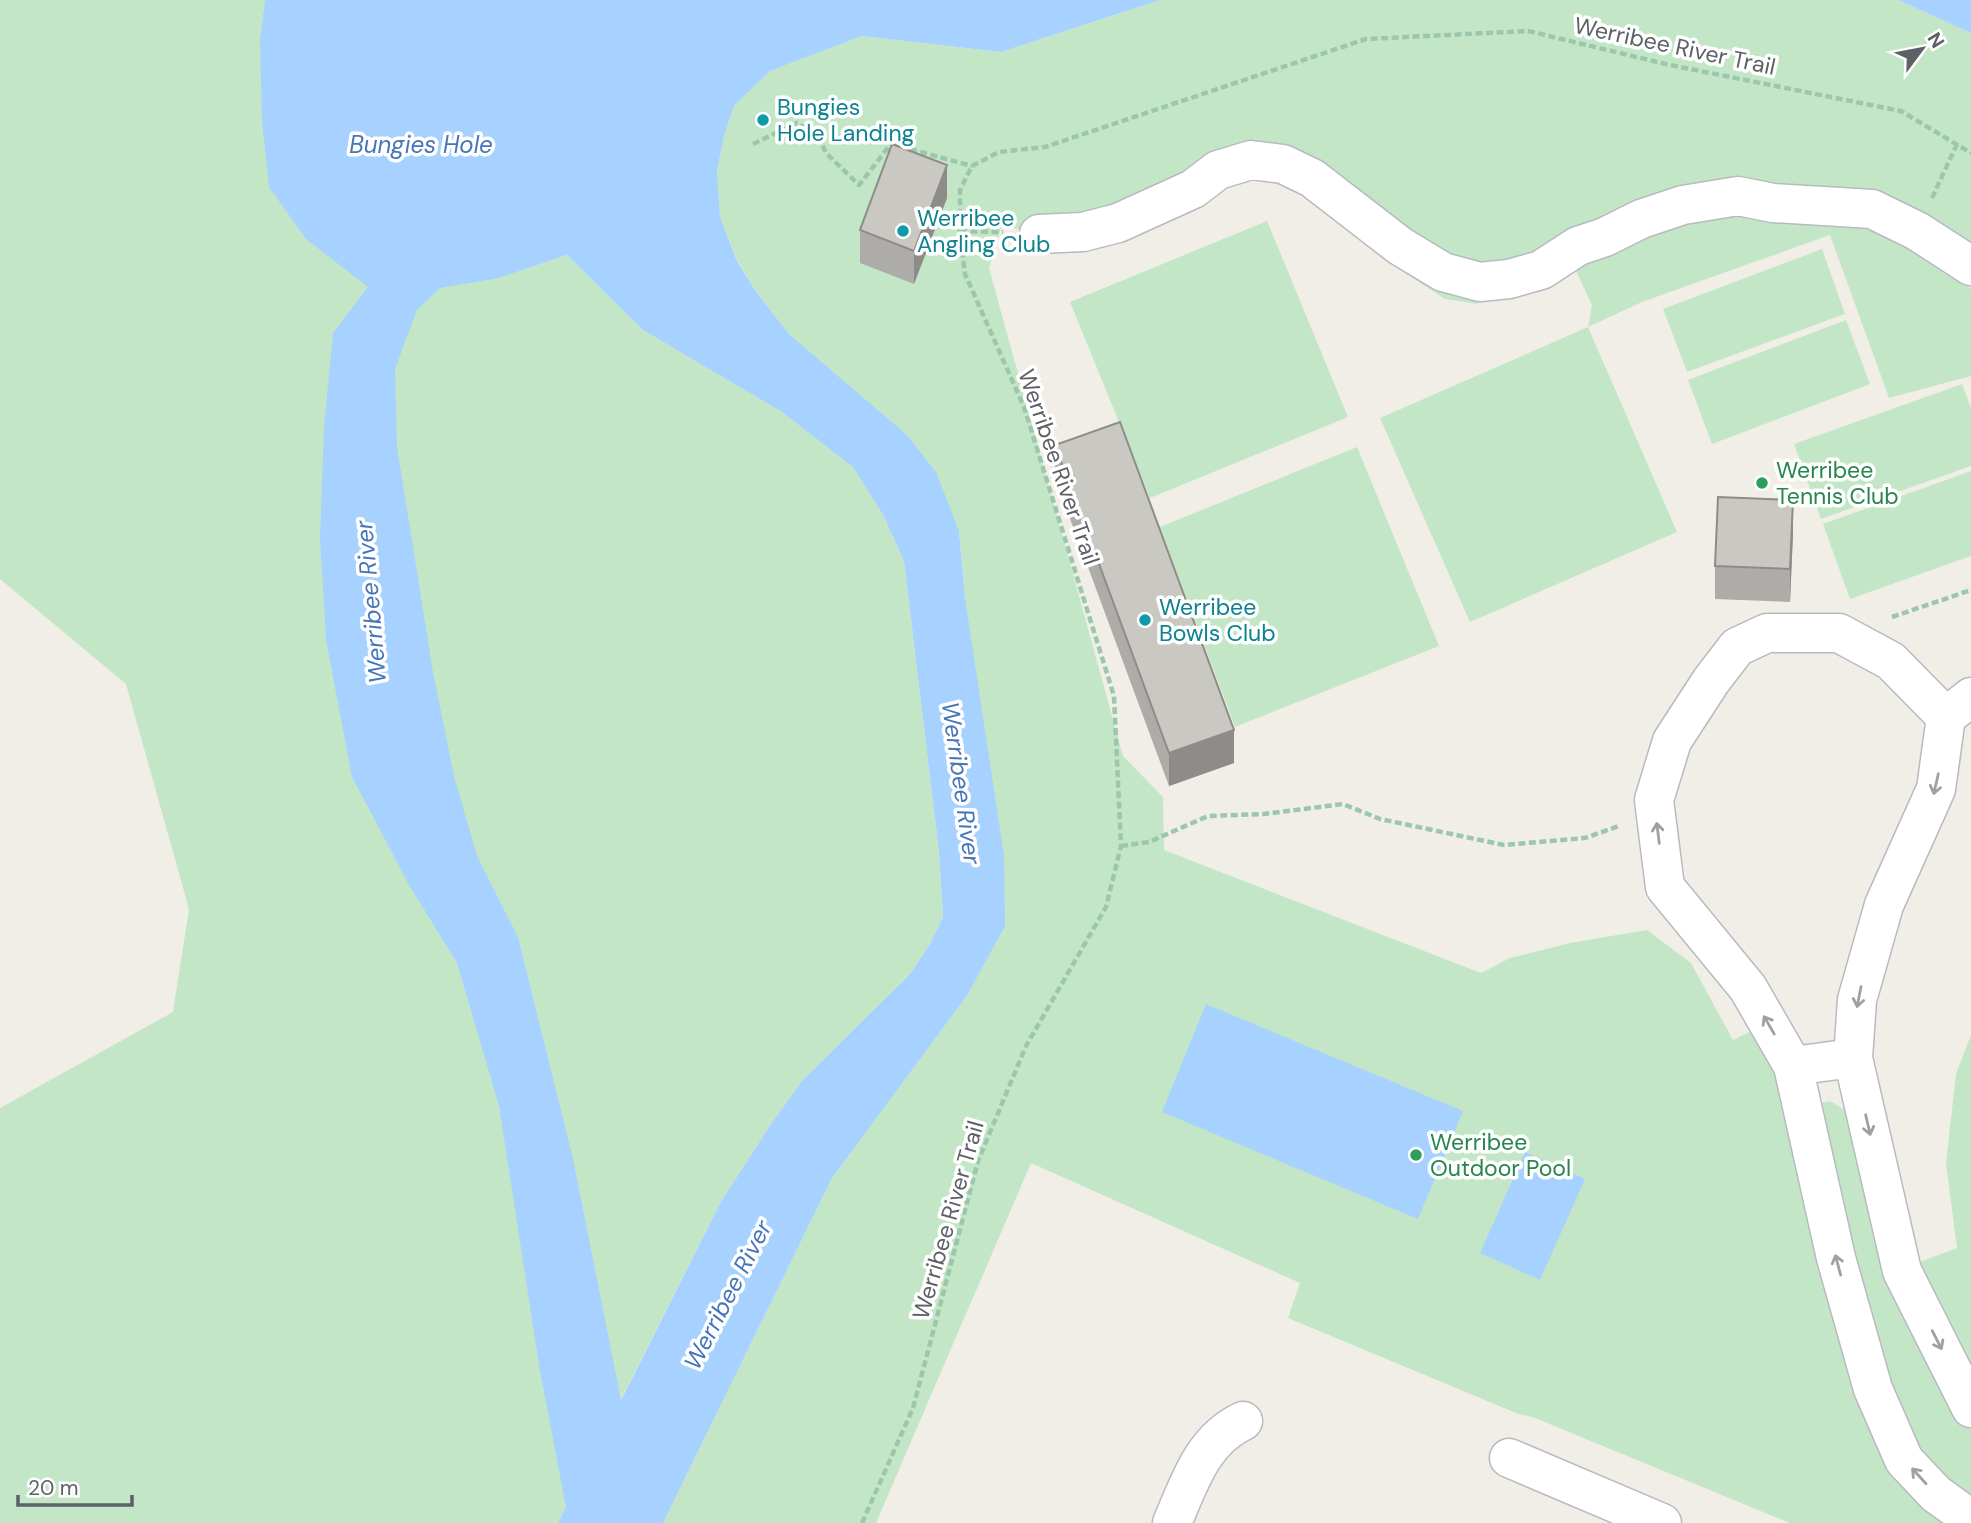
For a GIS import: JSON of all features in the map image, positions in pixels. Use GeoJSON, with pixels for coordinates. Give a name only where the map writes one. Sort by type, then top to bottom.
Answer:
{"type":"FeatureCollection","features":[{"type":"Feature","properties":{"kind":"street"},"geometry":{"type":"LineString","coordinates":[[1039,234],[1083,232],[1118,223],[1193,188],[1218,170],[1251,160],[1283,164],[1312,178],[1401,246],[1443,272],[1480,282],[1508,279],[1541,270],[1578,246],[1605,237],[1641,219],[1683,205],[1738,197],[1773,203],[1872,209],[1917,231],[1971,266]]}},
{"type":"Feature","properties":{"kind":"street"},"geometry":{"type":"LineString","coordinates":[[1971,1408],[1902,1271],[1853,1058],[1857,1000],[1884,905],[1937,789],[1959,707],[1891,661],[1839,633],[1768,633],[1737,647],[1672,741],[1654,800],[1665,887],[1748,988],[1793,1066],[1836,1258],[1872,1389],[1905,1460],[1936,1494],[1971,1519]]}},
{"type":"Feature","properties":{"kind":"street"},"geometry":{"type":"LineString","coordinates":[[1793,1066],[1853,1058]]}},
{"type":"Feature","properties":{"kind":"street"},"geometry":{"type":"LineString","coordinates":[[1172,1523],[1190,1480],[1207,1449],[1226,1429],[1243,1421]]}},
{"type":"Feature","properties":{"kind":"street"},"geometry":{"type":"LineString","coordinates":[[1509,1458],[1662,1523]]}},
{"type":"Feature","properties":{"kind":"path","name":"Werribee River Trail"},"geometry":{"type":"LineString","coordinates":[[862,1523],[913,1408],[978,1161],[1026,1046],[1106,908],[1121,846],[1114,696],[1024,407],[964,274],[960,190],[972,166],[999,152],[1045,147],[1366,39],[1528,31],[1670,65],[1901,111],[1971,153]]}},
{"type":"Feature","properties":{"kind":"path"},"geometry":{"type":"LineString","coordinates":[[753,144],[797,123],[818,136],[826,153],[859,185],[891,144],[972,166]]}},
{"type":"Feature","properties":{"kind":"path"},"geometry":{"type":"LineString","coordinates":[[1917,231],[1956,144]]}},
{"type":"Feature","properties":{"kind":"path"},"geometry":{"type":"LineString","coordinates":[[1121,846],[1149,842],[1208,816],[1264,814],[1343,804],[1380,819],[1504,845],[1585,838],[1624,824]]}},
{"type":"Feature","properties":{"kind":"green space"},"geometry":{"type":"Polygon","coordinates":[[[0,0],[265,0],[260,39],[499,278],[567,255],[643,330],[782,412],[854,467],[883,515],[904,561],[939,852],[943,917],[930,944],[910,974],[802,1081],[722,1200],[558,1523],[0,1523],[0,1108],[173,1012],[189,909],[126,684],[0,579],[0,0]]]}},
{"type":"Feature","properties":{"kind":"green space"},"geometry":{"type":"Polygon","coordinates":[[[1160,0],[1898,0],[1971,33],[1971,266],[1958,278],[1971,289],[1971,376],[1889,398],[1830,235],[1642,302],[1588,327],[1592,305],[1572,262],[1541,270],[1477,304],[1445,299],[1402,271],[1353,210],[1283,164],[1039,234],[1002,225],[989,268],[1123,756],[1163,797],[1164,850],[1481,973],[1510,958],[1570,943],[1647,930],[1691,963],[1733,1040],[1753,1030],[1770,1060],[1792,1133],[1817,1263],[1867,1394],[1948,1523],[1790,1523],[1288,1318],[1300,1283],[1031,1163],[876,1523],[663,1523],[832,1178],[966,997],[965,598],[959,531],[906,434],[789,334],[757,293],[737,260],[720,217],[717,171],[724,136],[734,106],[770,71],[862,36],[1001,52],[1160,0]]]}},
{"type":"Feature","properties":{"kind":"green space"},"geometry":{"type":"Polygon","coordinates":[[[1267,221],[1348,417],[1150,498],[1070,302],[1267,221]]]}},
{"type":"Feature","properties":{"kind":"green space"},"geometry":{"type":"Polygon","coordinates":[[[1822,249],[1845,314],[1687,372],[1663,309],[1822,249]]]}},
{"type":"Feature","properties":{"kind":"green space"},"geometry":{"type":"Polygon","coordinates":[[[1846,320],[1870,384],[1712,444],[1688,380],[1846,320]]]}},
{"type":"Feature","properties":{"kind":"green space"},"geometry":{"type":"Polygon","coordinates":[[[1588,327],[1677,532],[1470,622],[1380,418],[1588,327]]]}},
{"type":"Feature","properties":{"kind":"green space"},"geometry":{"type":"Polygon","coordinates":[[[1962,384],[1971,408],[1971,466],[1821,519],[1794,444],[1962,384]]]}},
{"type":"Feature","properties":{"kind":"green space"},"geometry":{"type":"Polygon","coordinates":[[[1357,447],[1439,646],[1235,727],[1160,527],[1357,447]]]}},
{"type":"Feature","properties":{"kind":"green space"},"geometry":{"type":"Polygon","coordinates":[[[1971,471],[1971,556],[1850,599],[1823,524],[1971,471]]]}},
{"type":"Feature","properties":{"kind":"green space"},"geometry":{"type":"Polygon","coordinates":[[[1971,1035],[1971,1393],[1909,1266],[1957,1248],[1946,1163],[1956,1074],[1971,1035]]]}},
{"type":"Feature","properties":{"kind":"green space"},"geometry":{"type":"Polygon","coordinates":[[[1830,1101],[1856,1117],[1971,1425],[1971,1505],[1940,1483],[1889,1401],[1818,1104],[1830,1101]]]}},
{"type":"Feature","properties":{"kind":"water"},"geometry":{"type":"Polygon","coordinates":[[[265,0],[1160,0],[1001,52],[862,36],[770,71],[734,106],[724,136],[717,171],[720,217],[737,261],[757,293],[789,334],[906,434],[936,472],[959,531],[965,598],[1004,856],[1005,926],[966,997],[832,1178],[663,1523],[558,1523],[566,1507],[540,1371],[499,1106],[457,963],[409,885],[352,777],[326,640],[320,538],[324,427],[333,333],[368,287],[306,239],[269,187],[262,121],[260,39],[265,0]],[[567,255],[499,278],[440,288],[417,310],[395,369],[397,447],[433,672],[454,776],[477,856],[518,937],[573,1159],[621,1400],[722,1200],[771,1124],[802,1081],[910,974],[930,944],[943,917],[939,852],[904,561],[883,515],[853,467],[782,412],[643,330],[567,255]]]}},
{"type":"Feature","properties":{"kind":"water"},"geometry":{"type":"Polygon","coordinates":[[[1898,0],[1971,0],[1971,33],[1898,0]]]}},
{"type":"Feature","properties":{"kind":"water"},"geometry":{"type":"Polygon","coordinates":[[[1206,1004],[1463,1111],[1418,1219],[1162,1112],[1206,1004]]]}},
{"type":"Feature","properties":{"kind":"water"},"geometry":{"type":"Polygon","coordinates":[[[1525,1152],[1585,1179],[1540,1280],[1480,1253],[1525,1152]]]}},
{"type":"Feature","properties":{"kind":"building"},"geometry":{"type":"Polygon","coordinates":[[[892,144],[947,165],[914,251],[860,230],[892,144]]]}},
{"type":"Feature","properties":{"kind":"building","name":"Werribee Bowls Club"},"geometry":{"type":"Polygon","coordinates":[[[1120,422],[1234,730],[1169,753],[1055,445],[1120,422]]]}},
{"type":"Feature","properties":{"kind":"building"},"geometry":{"type":"Polygon","coordinates":[[[1718,497],[1793,500],[1790,569],[1715,566],[1718,497]]]}},
{"type":"Feature","properties":{"kind":"place","name":"Bungies Hole Landing"},"geometry":{"type":"Point","coordinates":[763,120]}},
{"type":"Feature","properties":{"kind":"place","name":"Werribee Angling Club"},"geometry":{"type":"Point","coordinates":[903,231]}},
{"type":"Feature","properties":{"kind":"place","name":"Werribee Tennis Club"},"geometry":{"type":"Point","coordinates":[1762,483]}},
{"type":"Feature","properties":{"kind":"place","name":"Werribee Bowls Club"},"geometry":{"type":"Point","coordinates":[1145,620]}},
{"type":"Feature","properties":{"kind":"place","name":"Werribee Outdoor Pool"},"geometry":{"type":"Point","coordinates":[1416,1155]}},
{"type":"Feature","properties":{"kind":"water label","name":"Bungies Hole"},"geometry":{"type":"Point","coordinates":[421,145]}},
{"type":"Feature","properties":{"kind":"water label","name":"Werribee River"},"geometry":{"type":"Point","coordinates":[371,602]}},
{"type":"Feature","properties":{"kind":"water label","name":"Werribee River"},"geometry":{"type":"Point","coordinates":[961,783]}},
{"type":"Feature","properties":{"kind":"water label","name":"Werribee River"},"geometry":{"type":"Point","coordinates":[728,1295]}}]}
